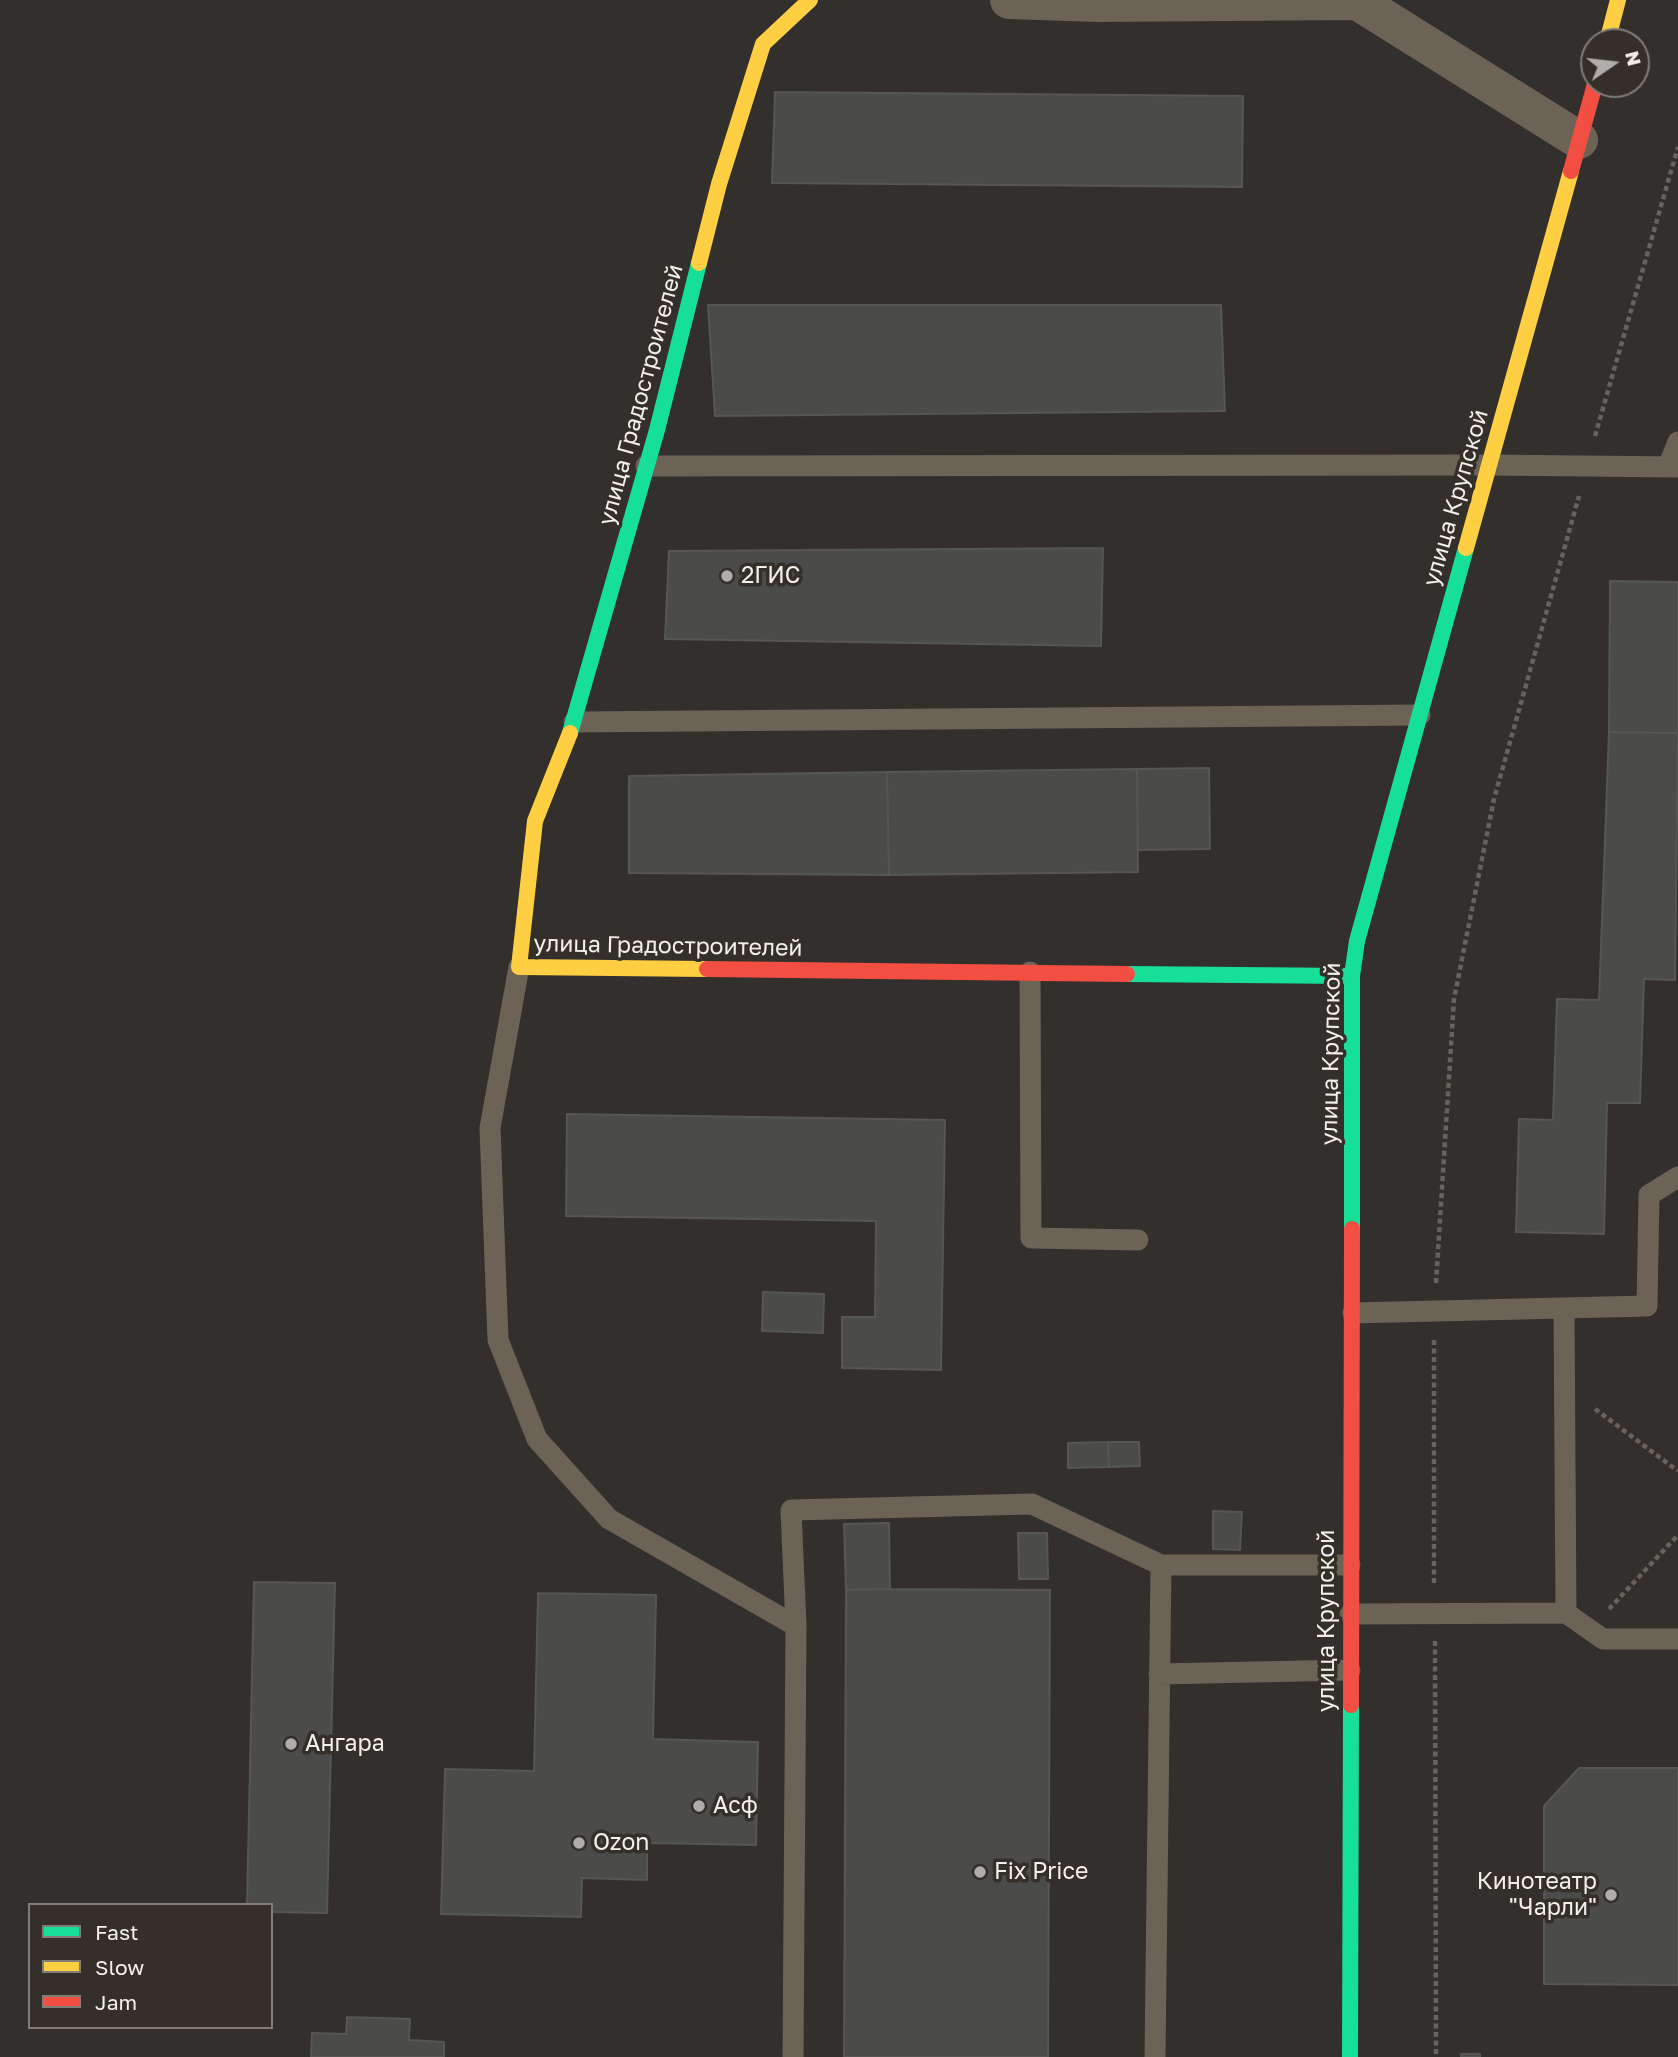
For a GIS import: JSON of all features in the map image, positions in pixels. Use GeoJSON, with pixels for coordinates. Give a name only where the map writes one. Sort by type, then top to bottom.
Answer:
{"type":"FeatureCollection","features":[{"type":"Feature","properties":{"kind":"main road","name":"улица Градостроителей"},"geometry":{"type":"LineString","coordinates":[[810,0],[763,44],[719,184],[646,466],[574,722],[535,821],[519,967],[1352,976]]}},
{"type":"Feature","properties":{"kind":"main road"},"geometry":{"type":"LineString","coordinates":[[1611,28],[1618,0]]}},
{"type":"Feature","properties":{"kind":"main road","name":"улица Крупской"},"geometry":{"type":"LineString","coordinates":[[1350,2057],[1352,976],[1357,941],[1591,98]]}},
{"type":"Feature","properties":{"kind":"street"},"geometry":{"type":"LineString","coordinates":[[1009,0],[1098,3],[1357,1],[1579,140]]}},
{"type":"Feature","properties":{"kind":"lane"},"geometry":{"type":"LineString","coordinates":[[646,466],[1673,467],[1678,442]]}},
{"type":"Feature","properties":{"kind":"lane"},"geometry":{"type":"LineString","coordinates":[[574,722],[1420,715]]}},
{"type":"Feature","properties":{"kind":"lane"},"geometry":{"type":"LineString","coordinates":[[519,967],[490,1128],[498,1340],[537,1439],[608,1519],[796,1626]]}},
{"type":"Feature","properties":{"kind":"lane"},"geometry":{"type":"LineString","coordinates":[[1030,972],[1031,1238],[1138,1240]]}},
{"type":"Feature","properties":{"kind":"lane"},"geometry":{"type":"LineString","coordinates":[[1353,1313],[1647,1306],[1648,1195],[1678,1177]]}},
{"type":"Feature","properties":{"kind":"lane"},"geometry":{"type":"LineString","coordinates":[[1564,1308],[1566,1613]]}},
{"type":"Feature","properties":{"kind":"lane"},"geometry":{"type":"LineString","coordinates":[[793,2057],[796,1626],[792,1510],[1032,1504],[1161,1565],[1350,1565]]}},
{"type":"Feature","properties":{"kind":"lane"},"geometry":{"type":"LineString","coordinates":[[1155,2057],[1161,1565]]}},
{"type":"Feature","properties":{"kind":"lane"},"geometry":{"type":"LineString","coordinates":[[1350,1614],[1566,1613],[1603,1639],[1678,1639]]}},
{"type":"Feature","properties":{"kind":"lane"},"geometry":{"type":"LineString","coordinates":[[1159,1674],[1350,1670]]}},
{"type":"Feature","properties":{"kind":"path"},"geometry":{"type":"LineString","coordinates":[[1436,2057],[1434,1311],[1454,999],[1494,799],[1678,147]]}},
{"type":"Feature","properties":{"kind":"path"},"geometry":{"type":"LineString","coordinates":[[1564,1386],[1678,1471]]}},
{"type":"Feature","properties":{"kind":"path"},"geometry":{"type":"LineString","coordinates":[[1590,1630],[1678,1535]]}},
{"type":"Feature","properties":{"kind":"building"},"geometry":{"type":"Polygon","coordinates":[[[775,92],[1243,96],[1242,187],[772,183],[775,92]]]}},
{"type":"Feature","properties":{"kind":"building"},"geometry":{"type":"Polygon","coordinates":[[[708,305],[1221,305],[1225,411],[715,416],[708,305]]]}},
{"type":"Feature","properties":{"kind":"building"},"geometry":{"type":"Polygon","coordinates":[[[1103,548],[1101,646],[665,639],[669,551],[1103,548]]]}},
{"type":"Feature","properties":{"kind":"building"},"geometry":{"type":"Polygon","coordinates":[[[1610,581],[1678,582],[1678,733],[1609,732],[1610,581]]]}},
{"type":"Feature","properties":{"kind":"building"},"geometry":{"type":"Polygon","coordinates":[[[1609,732],[1678,733],[1675,980],[1644,979],[1640,1103],[1607,1103],[1604,1234],[1516,1232],[1519,1119],[1553,1120],[1557,999],[1599,1000],[1609,732]]]}},
{"type":"Feature","properties":{"kind":"building"},"geometry":{"type":"Polygon","coordinates":[[[1209,768],[1210,849],[1138,850],[1137,769],[1209,768]]]}},
{"type":"Feature","properties":{"kind":"building"},"geometry":{"type":"Polygon","coordinates":[[[1137,769],[1138,872],[889,875],[887,772],[1137,769]]]}},
{"type":"Feature","properties":{"kind":"building"},"geometry":{"type":"Polygon","coordinates":[[[887,772],[889,875],[629,873],[629,776],[887,772]]]}},
{"type":"Feature","properties":{"kind":"building"},"geometry":{"type":"Polygon","coordinates":[[[567,1114],[945,1120],[941,1370],[842,1368],[842,1317],[875,1317],[876,1221],[566,1216],[567,1114]]]}},
{"type":"Feature","properties":{"kind":"building"},"geometry":{"type":"Polygon","coordinates":[[[763,1292],[824,1294],[823,1333],[762,1331],[763,1292]]]}},
{"type":"Feature","properties":{"kind":"building"},"geometry":{"type":"Polygon","coordinates":[[[1108,1442],[1139,1442],[1140,1466],[1109,1467],[1108,1442]]]}},
{"type":"Feature","properties":{"kind":"building"},"geometry":{"type":"Polygon","coordinates":[[[1108,1442],[1109,1467],[1068,1468],[1068,1443],[1108,1442]]]}},
{"type":"Feature","properties":{"kind":"building"},"geometry":{"type":"Polygon","coordinates":[[[1213,1511],[1242,1512],[1240,1550],[1213,1549],[1213,1511]]]}},
{"type":"Feature","properties":{"kind":"building"},"geometry":{"type":"Polygon","coordinates":[[[889,1523],[890,1589],[846,1590],[844,1524],[889,1523]]]}},
{"type":"Feature","properties":{"kind":"building"},"geometry":{"type":"Polygon","coordinates":[[[1018,1533],[1047,1533],[1048,1579],[1019,1579],[1018,1533]]]}},
{"type":"Feature","properties":{"kind":"building","name":"Ангара"},"geometry":{"type":"Polygon","coordinates":[[[254,1582],[335,1583],[327,1913],[273,1912],[273,1903],[247,1903],[254,1582]]]}},
{"type":"Feature","properties":{"kind":"building"},"geometry":{"type":"Polygon","coordinates":[[[846,1590],[1050,1590],[1048,2057],[844,2057],[846,1590]]]}},
{"type":"Feature","properties":{"kind":"building"},"geometry":{"type":"Polygon","coordinates":[[[538,1593],[656,1595],[653,1739],[758,1742],[756,1845],[647,1843],[647,1880],[582,1878],[581,1917],[441,1914],[445,1769],[534,1771],[538,1593]]]}},
{"type":"Feature","properties":{"kind":"building","name":"Кинотеатр \"Чарли\""},"geometry":{"type":"Polygon","coordinates":[[[1579,1768],[1678,1768],[1678,1985],[1544,1984],[1544,1806],[1579,1768]]]}},
{"type":"Feature","properties":{"kind":"building"},"geometry":{"type":"Polygon","coordinates":[[[347,2017],[410,2019],[409,2040],[444,2042],[444,2057],[311,2057],[312,2033],[346,2034],[347,2017]]]}},
{"type":"Feature","properties":{"kind":"building"},"geometry":{"type":"Polygon","coordinates":[[[1461,2054],[1480,2054],[1480,2057],[1461,2057],[1461,2054]]]}},
{"type":"Feature","properties":{"kind":"traffic: fast"},"geometry":{"type":"LineString","coordinates":[[570,733],[657,430],[699,263]]}},
{"type":"Feature","properties":{"kind":"traffic: fast"},"geometry":{"type":"LineString","coordinates":[[1352,1229],[1352,976],[1357,941],[1466,548]]}},
{"type":"Feature","properties":{"kind":"traffic: fast"},"geometry":{"type":"LineString","coordinates":[[1127,974],[1352,976]]}},
{"type":"Feature","properties":{"kind":"traffic: fast"},"geometry":{"type":"LineString","coordinates":[[1350,2057],[1351,1705]]}},
{"type":"Feature","properties":{"kind":"traffic: slow"},"geometry":{"type":"LineString","coordinates":[[699,263],[719,184],[763,44],[810,0]]}},
{"type":"Feature","properties":{"kind":"traffic: slow"},"geometry":{"type":"LineString","coordinates":[[1611,28],[1618,0]]}},
{"type":"Feature","properties":{"kind":"traffic: slow"},"geometry":{"type":"LineString","coordinates":[[1466,548],[1571,171]]}},
{"type":"Feature","properties":{"kind":"traffic: slow"},"geometry":{"type":"LineString","coordinates":[[570,733],[535,821],[519,967],[707,969]]}},
{"type":"Feature","properties":{"kind":"traffic: jam"},"geometry":{"type":"LineString","coordinates":[[1571,171],[1591,98]]}},
{"type":"Feature","properties":{"kind":"traffic: jam"},"geometry":{"type":"LineString","coordinates":[[707,969],[1127,974]]}},
{"type":"Feature","properties":{"kind":"traffic: jam"},"geometry":{"type":"LineString","coordinates":[[1351,1705],[1352,1229]]}},
{"type":"Feature","properties":{"kind":"place","name":"2ГИС"},"geometry":{"type":"Point","coordinates":[727,576]}},
{"type":"Feature","properties":{"kind":"place","name":"Ангара"},"geometry":{"type":"Point","coordinates":[291,1744]}},
{"type":"Feature","properties":{"kind":"place","name":"Асф"},"geometry":{"type":"Point","coordinates":[699,1806]}},
{"type":"Feature","properties":{"kind":"place","name":"Ozon"},"geometry":{"type":"Point","coordinates":[579,1843]}},
{"type":"Feature","properties":{"kind":"place","name":"Fix Price"},"geometry":{"type":"Point","coordinates":[980,1872]}},
{"type":"Feature","properties":{"kind":"place","name":"Кинотеатр \"Чарли\""},"geometry":{"type":"Point","coordinates":[1611,1895]}}]}
